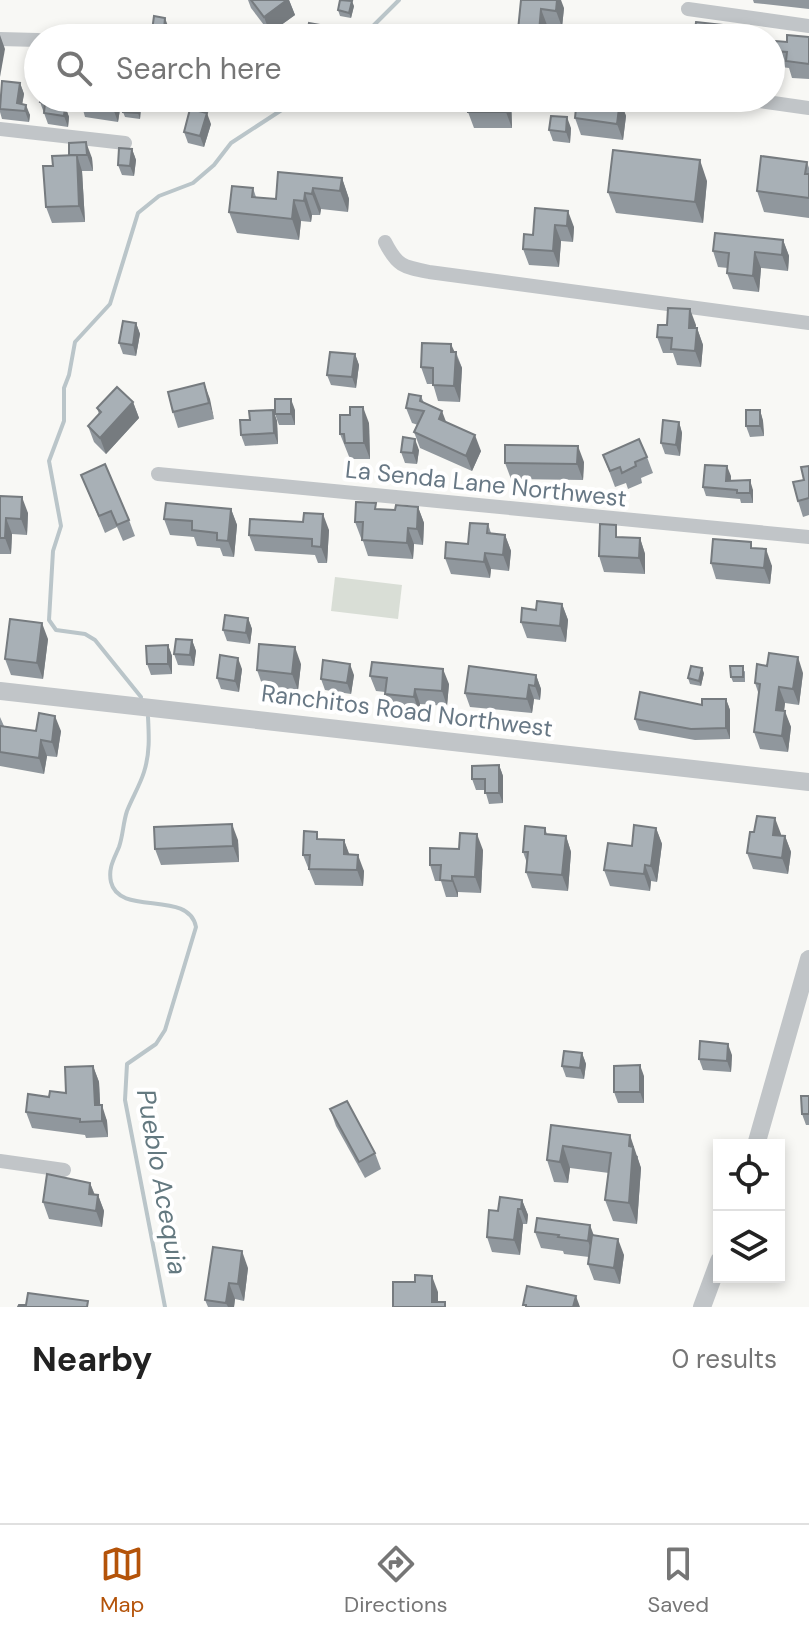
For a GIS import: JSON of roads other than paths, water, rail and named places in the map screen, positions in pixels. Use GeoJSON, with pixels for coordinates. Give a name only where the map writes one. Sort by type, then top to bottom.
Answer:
{"type":"FeatureCollection","features":[{"type":"Feature","properties":{"kind":"street"},"geometry":{"type":"LineString","coordinates":[[688,9],[809,26]]}},
{"type":"Feature","properties":{"kind":"street"},"geometry":{"type":"LineString","coordinates":[[0,39],[24,40]]}},
{"type":"Feature","properties":{"kind":"street"},"geometry":{"type":"LineString","coordinates":[[785,105],[809,108]]}},
{"type":"Feature","properties":{"kind":"street"},"geometry":{"type":"LineString","coordinates":[[0,129],[125,143]]}},
{"type":"Feature","properties":{"kind":"street"},"geometry":{"type":"LineString","coordinates":[[385,242],[393,258],[403,267],[429,272],[809,323]]}},
{"type":"Feature","properties":{"kind":"street","name":"La Senda Lane Northwest"},"geometry":{"type":"LineString","coordinates":[[158,474],[809,537]]}},
{"type":"Feature","properties":{"kind":"street","name":"Ranchitos Road Northwest"},"geometry":{"type":"LineString","coordinates":[[0,691],[809,782]]}},
{"type":"Feature","properties":{"kind":"street"},"geometry":{"type":"LineString","coordinates":[[758,1139],[809,959]]}},
{"type":"Feature","properties":{"kind":"street"},"geometry":{"type":"LineString","coordinates":[[0,1161],[64,1170]]}},
{"type":"Feature","properties":{"kind":"street"},"geometry":{"type":"LineString","coordinates":[[702,1307],[713,1277]]}},
{"type":"Feature","properties":{"kind":"waterway","name":"Pueblo Acequia"},"geometry":{"type":"LineString","coordinates":[[375,24],[399,0]]}},
{"type":"Feature","properties":{"kind":"waterway","name":"Pueblo Acequia"},"geometry":{"type":"LineString","coordinates":[[141,697],[95,640],[85,634],[56,630],[49,620],[53,551],[61,526],[49,461],[64,421],[64,388],[75,342],[110,304],[138,213],[159,196],[193,183],[214,165],[231,143],[279,112]]}},
{"type":"Feature","properties":{"kind":"waterway","name":"Pueblo Acequia"},"geometry":{"type":"LineString","coordinates":[[148,717],[146,765],[127,811],[110,877],[117,892],[127,898],[181,909],[191,916],[196,927],[165,1030],[156,1044],[127,1064],[125,1100],[165,1307]]}}]}
